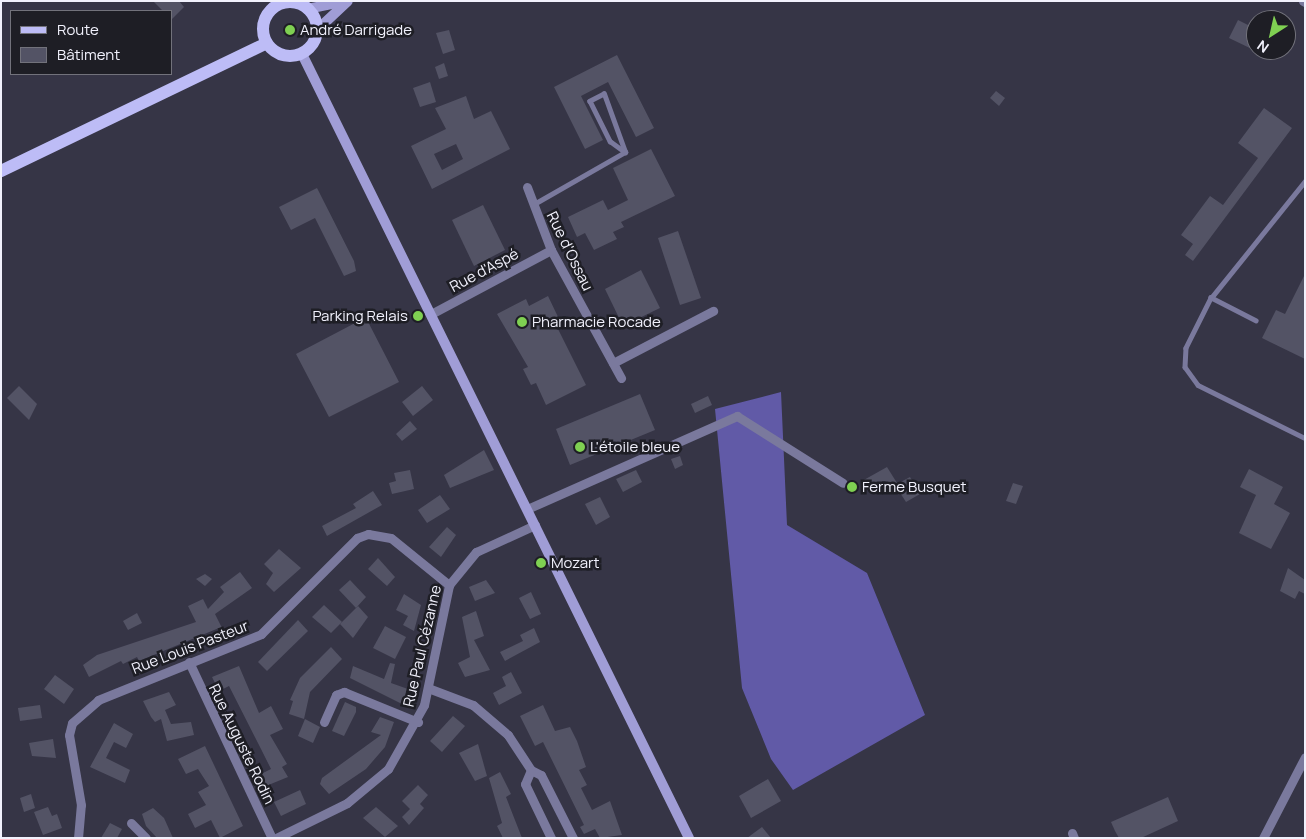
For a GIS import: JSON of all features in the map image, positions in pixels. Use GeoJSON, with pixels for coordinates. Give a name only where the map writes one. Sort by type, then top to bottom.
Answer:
{"type":"FeatureCollection","features":[{"type":"Feature","properties":{"kind":"main road"},"geometry":{"type":"LineString","coordinates":[[347,1],[317,30],[311,46],[302,54],[280,54],[267,43],[264,25],[270,5],[287,2],[306,9],[347,1]]}},
{"type":"Feature","properties":{"kind":"main road"},"geometry":{"type":"LineString","coordinates":[[306,9],[317,30]]}},
{"type":"Feature","properties":{"kind":"main road"},"geometry":{"type":"LineString","coordinates":[[1,171],[267,43]]}},
{"type":"Feature","properties":{"kind":"main road"},"geometry":{"type":"LineString","coordinates":[[302,54],[689,838]]}},
{"type":"Feature","properties":{"kind":"street","name":"Rue d'Ossau"},"geometry":{"type":"LineString","coordinates":[[527,187],[532,205],[551,250],[621,378]]}},
{"type":"Feature","properties":{"kind":"street","name":"Rue d'Aspé"},"geometry":{"type":"LineString","coordinates":[[430,314],[551,250]]}},
{"type":"Feature","properties":{"kind":"street"},"geometry":{"type":"LineString","coordinates":[[613,363],[712,311]]}},
{"type":"Feature","properties":{"kind":"street"},"geometry":{"type":"LineString","coordinates":[[527,509],[737,416],[843,483]]}},
{"type":"Feature","properties":{"kind":"street","name":"Rue Paul Cézanne"},"geometry":{"type":"LineString","coordinates":[[276,838],[367,789],[388,769],[418,722],[428,688],[449,584],[476,552],[535,526]]}},
{"type":"Feature","properties":{"kind":"street","name":"Rue Louis Pasteur"},"geometry":{"type":"LineString","coordinates":[[78,838],[80,806],[69,735],[72,723],[98,700],[261,634],[357,538],[368,534],[391,538],[449,584]]}},
{"type":"Feature","properties":{"kind":"street","name":"Rue Auguste Rodin"},"geometry":{"type":"LineString","coordinates":[[188,662],[272,838]]}},
{"type":"Feature","properties":{"kind":"street"},"geometry":{"type":"LineString","coordinates":[[428,688],[473,705],[494,721],[531,770],[541,775],[572,838]]}},
{"type":"Feature","properties":{"kind":"street"},"geometry":{"type":"LineString","coordinates":[[324,722],[336,695],[344,692],[418,722]]}},
{"type":"Feature","properties":{"kind":"street"},"geometry":{"type":"LineString","coordinates":[[1263,838],[1305,757]]}},
{"type":"Feature","properties":{"kind":"street"},"geometry":{"type":"LineString","coordinates":[[531,770],[525,784],[551,838]]}},
{"type":"Feature","properties":{"kind":"street"},"geometry":{"type":"LineString","coordinates":[[130,823],[146,838]]}},
{"type":"Feature","properties":{"kind":"lane"},"geometry":{"type":"LineString","coordinates":[[604,94],[625,152],[610,141],[590,101],[604,94]]}},
{"type":"Feature","properties":{"kind":"lane"},"geometry":{"type":"LineString","coordinates":[[532,205],[625,152]]}},
{"type":"Feature","properties":{"kind":"lane"},"geometry":{"type":"LineString","coordinates":[[1305,181],[1211,298],[1186,348],[1185,368],[1198,386],[1305,438]]}},
{"type":"Feature","properties":{"kind":"lane"},"geometry":{"type":"LineString","coordinates":[[1211,298],[1256,321]]}},
{"type":"Feature","properties":{"kind":"shaded area"},"geometry":{"type":"Polygon","coordinates":[[[781,392],[787,525],[867,573],[925,715],[793,790],[771,759],[742,688],[715,409],[781,392]]]}},
{"type":"Feature","properties":{"kind":"building"},"geometry":{"type":"Polygon","coordinates":[[[153,1],[179,1],[184,7],[172,19],[172,10],[162,10],[153,1]]]}},
{"type":"Feature","properties":{"kind":"building"},"geometry":{"type":"Polygon","coordinates":[[[1238,20],[1246,24],[1246,46],[1229,38],[1238,20]]]}},
{"type":"Feature","properties":{"kind":"building"},"geometry":{"type":"Polygon","coordinates":[[[449,30],[455,50],[443,54],[436,33],[449,30]]]}},
{"type":"Feature","properties":{"kind":"building"},"geometry":{"type":"Polygon","coordinates":[[[617,55],[654,128],[636,137],[608,82],[581,96],[603,140],[585,149],[554,87],[617,55]]]}},
{"type":"Feature","properties":{"kind":"building"},"geometry":{"type":"Polygon","coordinates":[[[444,63],[448,76],[439,79],[435,67],[444,63]]]}},
{"type":"Feature","properties":{"kind":"building"},"geometry":{"type":"Polygon","coordinates":[[[430,82],[436,102],[420,107],[413,88],[430,82]]]}},
{"type":"Feature","properties":{"kind":"building"},"geometry":{"type":"Polygon","coordinates":[[[996,91],[1005,98],[999,106],[990,98],[996,91]]]}},
{"type":"Feature","properties":{"kind":"building"},"geometry":{"type":"Polygon","coordinates":[[[466,96],[474,119],[491,111],[510,149],[432,189],[411,146],[446,129],[435,108],[466,96]],[[456,144],[434,154],[442,170],[463,159],[456,144]]]}},
{"type":"Feature","properties":{"kind":"building"},"geometry":{"type":"Polygon","coordinates":[[[1264,108],[1292,128],[1193,261],[1185,255],[1193,244],[1181,235],[1210,196],[1223,205],[1258,158],[1238,143],[1264,108]]]}},
{"type":"Feature","properties":{"kind":"building"},"geometry":{"type":"Polygon","coordinates":[[[651,149],[675,196],[621,222],[624,227],[613,232],[617,239],[594,250],[585,233],[577,237],[568,217],[603,200],[608,210],[628,200],[613,168],[651,149]]]}},
{"type":"Feature","properties":{"kind":"building"},"geometry":{"type":"Polygon","coordinates":[[[317,188],[354,261],[356,271],[344,276],[315,218],[291,230],[279,207],[317,188]]]}},
{"type":"Feature","properties":{"kind":"building"},"geometry":{"type":"Polygon","coordinates":[[[483,205],[505,250],[474,266],[452,220],[483,205]]]}},
{"type":"Feature","properties":{"kind":"building"},"geometry":{"type":"Polygon","coordinates":[[[678,231],[701,298],[680,305],[658,238],[678,231]]]}},
{"type":"Feature","properties":{"kind":"building"},"geometry":{"type":"Polygon","coordinates":[[[641,270],[660,308],[623,326],[605,289],[641,270]]]}},
{"type":"Feature","properties":{"kind":"building"},"geometry":{"type":"Polygon","coordinates":[[[1305,274],[1305,359],[1262,338],[1276,310],[1285,314],[1305,274]]]}},
{"type":"Feature","properties":{"kind":"building"},"geometry":{"type":"Polygon","coordinates":[[[548,296],[559,319],[554,321],[586,385],[546,405],[536,383],[531,385],[523,369],[528,367],[497,314],[526,299],[529,306],[548,296]]]}},
{"type":"Feature","properties":{"kind":"building"},"geometry":{"type":"Polygon","coordinates":[[[363,312],[399,382],[329,417],[296,354],[357,322],[354,316],[363,312]]]}},
{"type":"Feature","properties":{"kind":"building"},"geometry":{"type":"Polygon","coordinates":[[[19,386],[37,404],[29,420],[7,398],[19,386]]]}},
{"type":"Feature","properties":{"kind":"building"},"geometry":{"type":"Polygon","coordinates":[[[422,386],[433,400],[413,416],[402,402],[422,386]]]}},
{"type":"Feature","properties":{"kind":"building"},"geometry":{"type":"Polygon","coordinates":[[[640,394],[655,430],[570,465],[556,429],[640,394]]]}},
{"type":"Feature","properties":{"kind":"building"},"geometry":{"type":"Polygon","coordinates":[[[708,396],[712,405],[695,413],[691,404],[708,396]]]}},
{"type":"Feature","properties":{"kind":"building"},"geometry":{"type":"Polygon","coordinates":[[[410,421],[417,429],[402,441],[396,434],[410,421]]]}},
{"type":"Feature","properties":{"kind":"building"},"geometry":{"type":"Polygon","coordinates":[[[484,450],[494,470],[450,488],[444,475],[484,450]]]}},
{"type":"Feature","properties":{"kind":"building"},"geometry":{"type":"Polygon","coordinates":[[[680,456],[683,465],[675,469],[671,459],[680,456]]]}},
{"type":"Feature","properties":{"kind":"building"},"geometry":{"type":"Polygon","coordinates":[[[887,467],[897,483],[885,490],[875,486],[867,490],[862,481],[887,467]]]}},
{"type":"Feature","properties":{"kind":"building"},"geometry":{"type":"Polygon","coordinates":[[[1249,469],[1283,487],[1274,504],[1290,513],[1271,549],[1239,533],[1256,495],[1240,487],[1249,469]]]}},
{"type":"Feature","properties":{"kind":"building"},"geometry":{"type":"Polygon","coordinates":[[[410,470],[414,489],[392,494],[389,483],[396,481],[394,473],[410,470]]]}},
{"type":"Feature","properties":{"kind":"building"},"geometry":{"type":"Polygon","coordinates":[[[636,470],[642,482],[623,492],[616,479],[636,470]]]}},
{"type":"Feature","properties":{"kind":"building"},"geometry":{"type":"Polygon","coordinates":[[[910,477],[920,494],[906,502],[895,485],[910,477]]]}},
{"type":"Feature","properties":{"kind":"building"},"geometry":{"type":"Polygon","coordinates":[[[1013,483],[1023,486],[1016,504],[1006,501],[1013,483]]]}},
{"type":"Feature","properties":{"kind":"building"},"geometry":{"type":"Polygon","coordinates":[[[373,491],[382,505],[327,536],[322,526],[356,508],[353,504],[373,491]]]}},
{"type":"Feature","properties":{"kind":"building"},"geometry":{"type":"Polygon","coordinates":[[[440,495],[450,509],[427,523],[418,510],[440,495]]]}},
{"type":"Feature","properties":{"kind":"building"},"geometry":{"type":"Polygon","coordinates":[[[600,497],[610,517],[596,525],[585,504],[600,497]]]}},
{"type":"Feature","properties":{"kind":"building"},"geometry":{"type":"Polygon","coordinates":[[[447,527],[456,535],[441,557],[429,547],[447,527]]]}},
{"type":"Feature","properties":{"kind":"building"},"geometry":{"type":"Polygon","coordinates":[[[279,549],[301,568],[274,592],[266,584],[273,573],[264,564],[279,549]]]}},
{"type":"Feature","properties":{"kind":"building"},"geometry":{"type":"Polygon","coordinates":[[[378,558],[395,577],[387,586],[368,569],[378,558]]]}},
{"type":"Feature","properties":{"kind":"building"},"geometry":{"type":"Polygon","coordinates":[[[1288,568],[1305,580],[1305,594],[1299,591],[1295,599],[1280,591],[1288,568]]]}},
{"type":"Feature","properties":{"kind":"building"},"geometry":{"type":"Polygon","coordinates":[[[240,572],[252,588],[215,614],[224,632],[219,628],[139,661],[137,657],[123,664],[121,661],[89,677],[83,665],[97,655],[196,622],[188,606],[203,599],[208,609],[224,592],[220,587],[240,572]]]}},
{"type":"Feature","properties":{"kind":"building"},"geometry":{"type":"Polygon","coordinates":[[[205,574],[212,579],[205,586],[196,579],[205,574]]]}},
{"type":"Feature","properties":{"kind":"building"},"geometry":{"type":"Polygon","coordinates":[[[350,580],[366,597],[356,608],[339,590],[350,580]]]}},
{"type":"Feature","properties":{"kind":"building"},"geometry":{"type":"Polygon","coordinates":[[[486,580],[495,593],[475,601],[469,587],[486,580]]]}},
{"type":"Feature","properties":{"kind":"building"},"geometry":{"type":"Polygon","coordinates":[[[531,592],[541,614],[530,619],[519,598],[531,592]]]}},
{"type":"Feature","properties":{"kind":"building"},"geometry":{"type":"Polygon","coordinates":[[[404,594],[421,605],[414,631],[403,625],[408,616],[396,610],[404,594]]]}},
{"type":"Feature","properties":{"kind":"building"},"geometry":{"type":"Polygon","coordinates":[[[324,605],[342,622],[331,633],[312,617],[324,605]]]}},
{"type":"Feature","properties":{"kind":"building"},"geometry":{"type":"Polygon","coordinates":[[[358,606],[368,617],[353,638],[340,624],[358,606]]]}},
{"type":"Feature","properties":{"kind":"building"},"geometry":{"type":"Polygon","coordinates":[[[476,611],[484,636],[474,640],[490,670],[465,677],[458,663],[470,657],[462,617],[476,611]]]}},
{"type":"Feature","properties":{"kind":"building"},"geometry":{"type":"Polygon","coordinates":[[[137,613],[142,623],[128,630],[123,621],[137,613]]]}},
{"type":"Feature","properties":{"kind":"building"},"geometry":{"type":"Polygon","coordinates":[[[298,620],[308,631],[267,671],[258,662],[298,620]]]}},
{"type":"Feature","properties":{"kind":"building"},"geometry":{"type":"Polygon","coordinates":[[[385,626],[406,637],[395,659],[373,648],[385,626]]]}},
{"type":"Feature","properties":{"kind":"building"},"geometry":{"type":"Polygon","coordinates":[[[534,628],[540,642],[505,661],[500,652],[523,641],[520,635],[534,628]]]}},
{"type":"Feature","properties":{"kind":"building"},"geometry":{"type":"Polygon","coordinates":[[[331,647],[342,659],[310,692],[304,719],[289,714],[293,701],[290,700],[300,678],[331,647]]]}},
{"type":"Feature","properties":{"kind":"building"},"geometry":{"type":"Polygon","coordinates":[[[390,663],[395,664],[391,683],[408,689],[402,704],[350,678],[353,666],[384,679],[390,663]]]}},
{"type":"Feature","properties":{"kind":"building"},"geometry":{"type":"Polygon","coordinates":[[[239,666],[259,713],[271,706],[283,729],[270,735],[287,764],[282,767],[288,777],[266,786],[261,774],[271,769],[229,686],[219,691],[212,677],[239,666]]]}},
{"type":"Feature","properties":{"kind":"building"},"geometry":{"type":"Polygon","coordinates":[[[511,672],[522,693],[499,705],[493,693],[506,686],[502,677],[511,672]]]}},
{"type":"Feature","properties":{"kind":"building"},"geometry":{"type":"Polygon","coordinates":[[[55,675],[74,689],[64,704],[44,689],[55,675]]]}},
{"type":"Feature","properties":{"kind":"building"},"geometry":{"type":"Polygon","coordinates":[[[169,692],[176,705],[165,710],[171,724],[191,722],[194,735],[167,741],[161,719],[155,722],[151,717],[143,701],[169,692]]]}},
{"type":"Feature","properties":{"kind":"building"},"geometry":{"type":"Polygon","coordinates":[[[345,702],[356,707],[356,712],[344,736],[332,731],[345,702]]]}},
{"type":"Feature","properties":{"kind":"building"},"geometry":{"type":"Polygon","coordinates":[[[40,705],[42,718],[20,721],[18,708],[40,705]]]}},
{"type":"Feature","properties":{"kind":"building"},"geometry":{"type":"Polygon","coordinates":[[[543,705],[555,731],[570,727],[577,741],[586,767],[579,770],[587,785],[581,788],[592,810],[610,801],[622,835],[600,838],[595,829],[584,834],[580,827],[584,825],[543,742],[535,746],[520,716],[543,705]]]}},
{"type":"Feature","properties":{"kind":"building"},"geometry":{"type":"Polygon","coordinates":[[[453,716],[465,726],[442,752],[430,741],[453,716]]]}},
{"type":"Feature","properties":{"kind":"building"},"geometry":{"type":"Polygon","coordinates":[[[380,717],[394,722],[385,747],[366,769],[329,794],[320,784],[322,778],[381,735],[371,732],[380,717]]]}},
{"type":"Feature","properties":{"kind":"building"},"geometry":{"type":"Polygon","coordinates":[[[305,719],[320,727],[313,743],[298,736],[305,719]]]}},
{"type":"Feature","properties":{"kind":"building"},"geometry":{"type":"Polygon","coordinates":[[[114,723],[133,734],[126,748],[114,742],[106,758],[130,770],[125,783],[90,767],[114,723]]]}},
{"type":"Feature","properties":{"kind":"building"},"geometry":{"type":"Polygon","coordinates":[[[53,739],[56,758],[32,756],[29,743],[53,739]]]}},
{"type":"Feature","properties":{"kind":"building"},"geometry":{"type":"Polygon","coordinates":[[[478,744],[487,776],[475,781],[459,753],[478,744]]]}},
{"type":"Feature","properties":{"kind":"building"},"geometry":{"type":"Polygon","coordinates":[[[205,746],[243,826],[220,838],[211,820],[195,828],[188,814],[206,805],[198,792],[209,786],[198,769],[186,774],[178,759],[205,746]]]}},
{"type":"Feature","properties":{"kind":"building"},"geometry":{"type":"Polygon","coordinates":[[[500,772],[511,794],[506,797],[522,838],[503,838],[497,826],[502,823],[489,778],[500,772]]]}},
{"type":"Feature","properties":{"kind":"building"},"geometry":{"type":"Polygon","coordinates":[[[768,779],[781,801],[751,818],[739,796],[768,779]]]}},
{"type":"Feature","properties":{"kind":"building"},"geometry":{"type":"Polygon","coordinates":[[[418,785],[428,795],[420,804],[424,808],[409,825],[402,817],[410,809],[402,801],[418,785]]]}},
{"type":"Feature","properties":{"kind":"building"},"geometry":{"type":"Polygon","coordinates":[[[300,790],[306,804],[281,816],[274,802],[300,790]]]}},
{"type":"Feature","properties":{"kind":"building"},"geometry":{"type":"Polygon","coordinates":[[[31,794],[35,808],[24,812],[20,798],[31,794]]]}},
{"type":"Feature","properties":{"kind":"building"},"geometry":{"type":"Polygon","coordinates":[[[1168,797],[1178,821],[1141,838],[1119,838],[1111,822],[1168,797]]]}},
{"type":"Feature","properties":{"kind":"building"},"geometry":{"type":"Polygon","coordinates":[[[48,807],[52,816],[57,814],[62,828],[43,835],[34,812],[48,807]]]}},
{"type":"Feature","properties":{"kind":"building"},"geometry":{"type":"Polygon","coordinates":[[[376,807],[398,826],[385,837],[363,818],[376,807]]]}},
{"type":"Feature","properties":{"kind":"building"},"geometry":{"type":"Polygon","coordinates":[[[153,808],[164,818],[173,838],[157,838],[146,826],[142,814],[153,808]]]}},
{"type":"Feature","properties":{"kind":"building"},"geometry":{"type":"Polygon","coordinates":[[[110,823],[122,829],[117,838],[101,838],[110,823]]]}},
{"type":"Feature","properties":{"kind":"building"},"geometry":{"type":"Polygon","coordinates":[[[762,827],[771,838],[747,838],[762,827]]]}},
{"type":"Feature","properties":{"kind":"place","name":"André Darrigade"},"geometry":{"type":"Point","coordinates":[290,30]}},
{"type":"Feature","properties":{"kind":"place","name":"Parking Relais"},"geometry":{"type":"Point","coordinates":[418,316]}},
{"type":"Feature","properties":{"kind":"place","name":"Pharmacie Rocade"},"geometry":{"type":"Point","coordinates":[522,322]}},
{"type":"Feature","properties":{"kind":"place","name":"L'étoile bleue"},"geometry":{"type":"Point","coordinates":[580,447]}},
{"type":"Feature","properties":{"kind":"place","name":"Ferme Busquet"},"geometry":{"type":"Point","coordinates":[852,487]}},
{"type":"Feature","properties":{"kind":"place","name":"Mozart"},"geometry":{"type":"Point","coordinates":[541,563]}}]}
